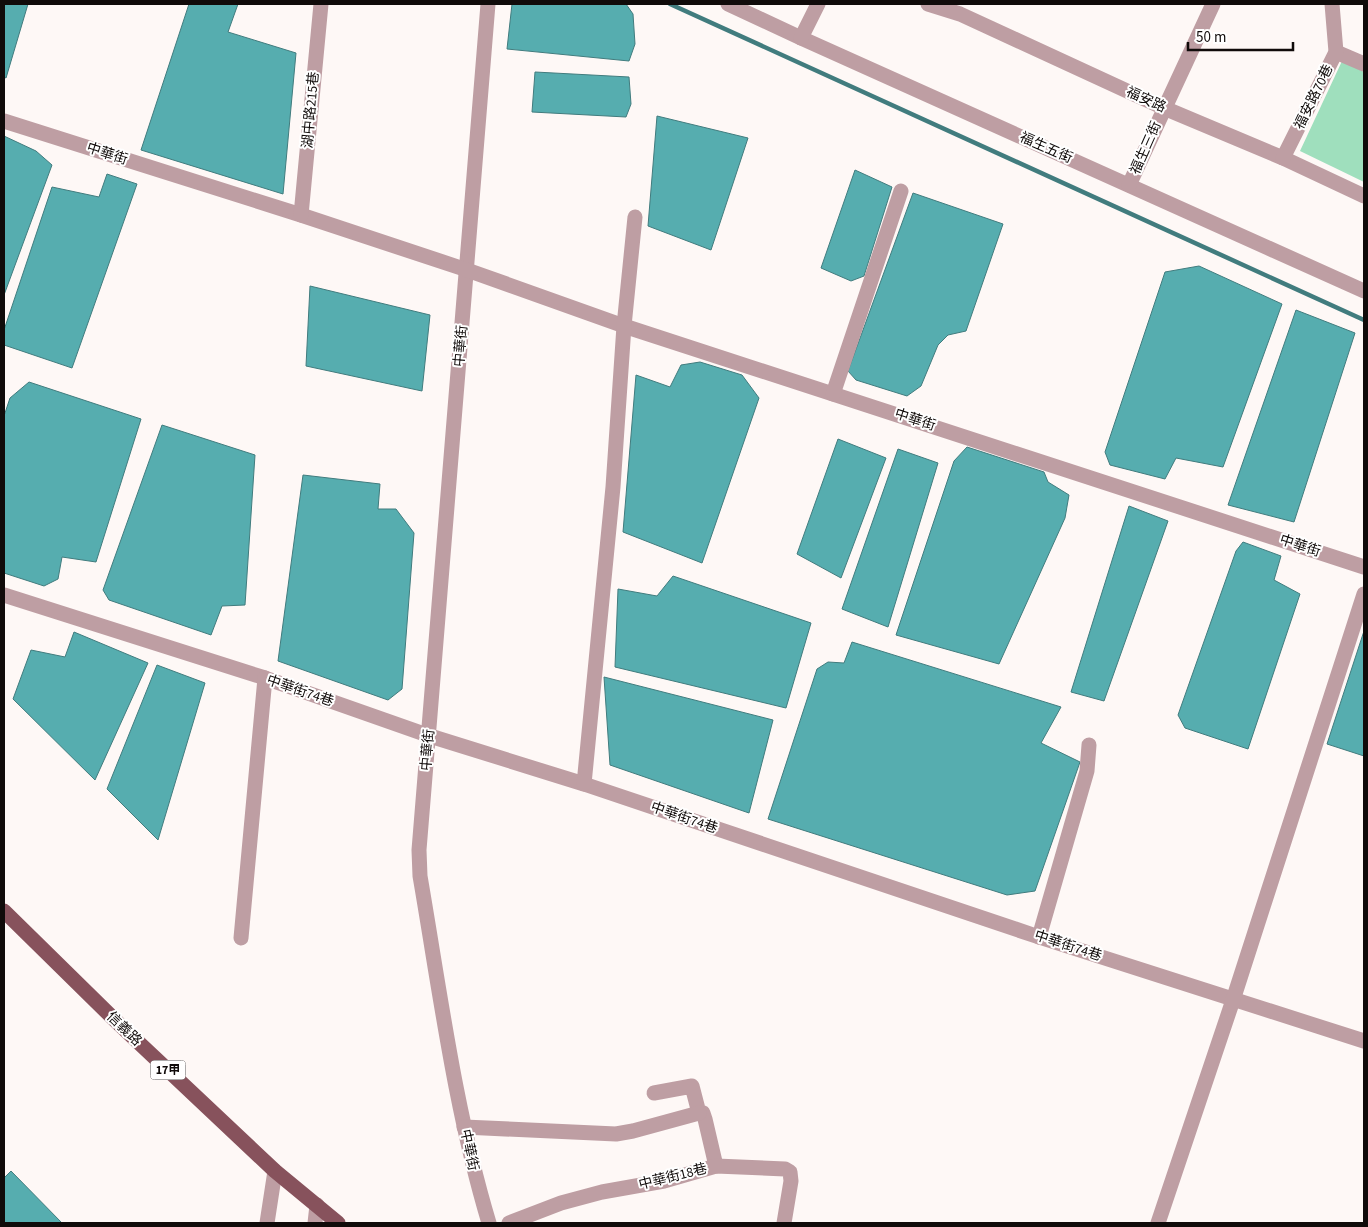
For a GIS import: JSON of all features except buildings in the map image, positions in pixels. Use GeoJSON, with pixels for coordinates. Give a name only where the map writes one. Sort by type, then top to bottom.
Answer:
{"type":"FeatureCollection","features":[{"type":"Feature","properties":{"kind":"main road","name":"信義路"},"geometry":{"type":"LineString","coordinates":[[4,911],[120,1025],[275,1171],[338,1223]]}},
{"type":"Feature","properties":{"kind":"street","name":"湖中路215巷"},"geometry":{"type":"LineString","coordinates":[[301,216],[321,4]]}},
{"type":"Feature","properties":{"kind":"street","name":"中華街"},"geometry":{"type":"LineString","coordinates":[[488,4],[420,850],[420,876],[464,1127],[474,1172],[489,1223]]}},
{"type":"Feature","properties":{"kind":"street","name":"福生五街"},"geometry":{"type":"LineString","coordinates":[[728,4],[1364,291]]}},
{"type":"Feature","properties":{"kind":"street"},"geometry":{"type":"LineString","coordinates":[[800,38],[818,4]]}},
{"type":"Feature","properties":{"kind":"street","name":"福安路"},"geometry":{"type":"LineString","coordinates":[[928,4],[960,9],[1164,108],[1283,158],[1364,196]]}},
{"type":"Feature","properties":{"kind":"street","name":"福生三街"},"geometry":{"type":"LineString","coordinates":[[1129,185],[1213,4]]}},
{"type":"Feature","properties":{"kind":"street","name":"福安路70巷"},"geometry":{"type":"LineString","coordinates":[[1283,158],[1336,52],[1332,4]]}},
{"type":"Feature","properties":{"kind":"street"},"geometry":{"type":"LineString","coordinates":[[1336,52],[1364,64]]}},
{"type":"Feature","properties":{"kind":"street","name":"中華街"},"geometry":{"type":"LineString","coordinates":[[4,121],[467,270],[624,326],[1364,567]]}},
{"type":"Feature","properties":{"kind":"street"},"geometry":{"type":"LineString","coordinates":[[833,394],[902,191]]}},
{"type":"Feature","properties":{"kind":"street"},"geometry":{"type":"LineString","coordinates":[[584,784],[613,487],[624,326],[635,217]]}},
{"type":"Feature","properties":{"kind":"street"},"geometry":{"type":"LineString","coordinates":[[1158,1223],[1233,1000],[1364,594]]}},
{"type":"Feature","properties":{"kind":"street","name":"中華街74巷"},"geometry":{"type":"LineString","coordinates":[[4,595],[265,678],[430,736],[584,784],[1039,937],[1364,1042]]}},
{"type":"Feature","properties":{"kind":"street"},"geometry":{"type":"LineString","coordinates":[[241,938],[265,678]]}},
{"type":"Feature","properties":{"kind":"street"},"geometry":{"type":"LineString","coordinates":[[1039,937],[1087,771],[1089,745]]}},
{"type":"Feature","properties":{"kind":"street"},"geometry":{"type":"LineString","coordinates":[[654,1093],[692,1086],[699,1114]]}},
{"type":"Feature","properties":{"kind":"street"},"geometry":{"type":"LineString","coordinates":[[464,1127],[616,1134],[633,1132],[703,1113],[716,1166]]}},
{"type":"Feature","properties":{"kind":"street","name":"中華街18巷"},"geometry":{"type":"LineString","coordinates":[[509,1223],[561,1202],[602,1192],[664,1181],[716,1166],[785,1169],[790,1172],[791,1180],[784,1223]]}},
{"type":"Feature","properties":{"kind":"street"},"geometry":{"type":"LineString","coordinates":[[267,1223],[275,1171]]}},
{"type":"Feature","properties":{"kind":"street"},"geometry":{"type":"LineString","coordinates":[[315,1223],[317,1205]]}},
{"type":"Feature","properties":{"kind":"green space"},"geometry":{"type":"Polygon","coordinates":[[[1342,61],[1364,72],[1364,182],[1300,151],[1342,61]]]}},
{"type":"Feature","properties":{"kind":"water"},"geometry":{"type":"Polygon","coordinates":[[[4,4],[28,4],[6,78],[4,77],[4,4]]]}},
{"type":"Feature","properties":{"kind":"water"},"geometry":{"type":"Polygon","coordinates":[[[189,4],[238,4],[228,32],[296,53],[283,194],[141,150],[189,4]]]}},
{"type":"Feature","properties":{"kind":"water"},"geometry":{"type":"Polygon","coordinates":[[[512,4],[626,4],[633,14],[635,44],[629,61],[507,49],[512,4]]]}},
{"type":"Feature","properties":{"kind":"water"},"geometry":{"type":"Polygon","coordinates":[[[535,72],[629,77],[631,104],[626,117],[532,112],[535,72]]]}},
{"type":"Feature","properties":{"kind":"water"},"geometry":{"type":"Polygon","coordinates":[[[657,116],[748,138],[711,250],[648,226],[657,116]]]}},
{"type":"Feature","properties":{"kind":"water"},"geometry":{"type":"Polygon","coordinates":[[[4,136],[36,151],[52,165],[4,295],[4,136]]]}},
{"type":"Feature","properties":{"kind":"water"},"geometry":{"type":"Polygon","coordinates":[[[855,170],[892,187],[864,276],[851,281],[821,268],[855,170]]]}},
{"type":"Feature","properties":{"kind":"water"},"geometry":{"type":"Polygon","coordinates":[[[107,174],[137,184],[72,368],[4,345],[4,330],[52,187],[99,197],[107,174]]]}},
{"type":"Feature","properties":{"kind":"water"},"geometry":{"type":"Polygon","coordinates":[[[913,193],[1003,224],[966,331],[948,335],[938,345],[921,386],[907,396],[856,380],[848,371],[913,193]]]}},
{"type":"Feature","properties":{"kind":"water"},"geometry":{"type":"Polygon","coordinates":[[[1199,266],[1282,304],[1223,467],[1176,458],[1165,479],[1110,465],[1105,452],[1165,272],[1199,266]]]}},
{"type":"Feature","properties":{"kind":"water"},"geometry":{"type":"Polygon","coordinates":[[[310,286],[430,315],[422,391],[306,366],[310,286]]]}},
{"type":"Feature","properties":{"kind":"water"},"geometry":{"type":"Polygon","coordinates":[[[1296,310],[1355,333],[1294,522],[1228,505],[1296,310]]]}},
{"type":"Feature","properties":{"kind":"water"},"geometry":{"type":"Polygon","coordinates":[[[700,362],[742,375],[759,398],[702,563],[623,532],[636,375],[670,387],[681,365],[700,362]]]}},
{"type":"Feature","properties":{"kind":"water"},"geometry":{"type":"Polygon","coordinates":[[[29,382],[141,419],[96,562],[62,557],[58,579],[44,586],[4,573],[4,416],[10,398],[29,382]]]}},
{"type":"Feature","properties":{"kind":"water"},"geometry":{"type":"Polygon","coordinates":[[[162,425],[255,455],[245,605],[222,606],[211,635],[109,600],[103,590],[162,425]]]}},
{"type":"Feature","properties":{"kind":"water"},"geometry":{"type":"Polygon","coordinates":[[[838,439],[886,458],[841,578],[797,554],[838,439]]]}},
{"type":"Feature","properties":{"kind":"water"},"geometry":{"type":"Polygon","coordinates":[[[967,447],[1044,472],[1048,482],[1069,495],[1065,518],[999,664],[896,635],[954,461],[967,447]]]}},
{"type":"Feature","properties":{"kind":"water"},"geometry":{"type":"Polygon","coordinates":[[[898,449],[938,463],[888,627],[842,609],[898,449]]]}},
{"type":"Feature","properties":{"kind":"water"},"geometry":{"type":"Polygon","coordinates":[[[303,475],[380,484],[378,509],[396,509],[414,533],[402,689],[388,700],[278,661],[303,475]]]}},
{"type":"Feature","properties":{"kind":"water"},"geometry":{"type":"Polygon","coordinates":[[[1129,506],[1168,521],[1104,701],[1071,692],[1129,506]]]}},
{"type":"Feature","properties":{"kind":"water"},"geometry":{"type":"Polygon","coordinates":[[[1243,542],[1281,556],[1274,580],[1300,594],[1248,749],[1185,728],[1178,715],[1236,551],[1243,542]]]}},
{"type":"Feature","properties":{"kind":"water"},"geometry":{"type":"Polygon","coordinates":[[[673,576],[811,623],[786,708],[615,667],[618,589],[657,596],[673,576]]]}},
{"type":"Feature","properties":{"kind":"water"},"geometry":{"type":"Polygon","coordinates":[[[1364,631],[1364,756],[1327,744],[1364,631]]]}},
{"type":"Feature","properties":{"kind":"water"},"geometry":{"type":"Polygon","coordinates":[[[74,632],[148,663],[95,780],[13,699],[31,650],[65,657],[74,632]]]}},
{"type":"Feature","properties":{"kind":"water"},"geometry":{"type":"Polygon","coordinates":[[[852,642],[1061,707],[1041,743],[1080,762],[1035,891],[1007,895],[768,819],[817,669],[828,662],[844,663],[852,642]]]}},
{"type":"Feature","properties":{"kind":"water"},"geometry":{"type":"Polygon","coordinates":[[[157,665],[205,683],[158,840],[107,789],[157,665]]]}},
{"type":"Feature","properties":{"kind":"water"},"geometry":{"type":"Polygon","coordinates":[[[604,677],[773,720],[749,813],[610,765],[604,677]]]}},
{"type":"Feature","properties":{"kind":"water"},"geometry":{"type":"Polygon","coordinates":[[[11,1171],[62,1223],[4,1223],[4,1178],[11,1171]]]}},
{"type":"Feature","properties":{"kind":"waterway"},"geometry":{"type":"LineString","coordinates":[[670,4],[1364,320]]}}]}
